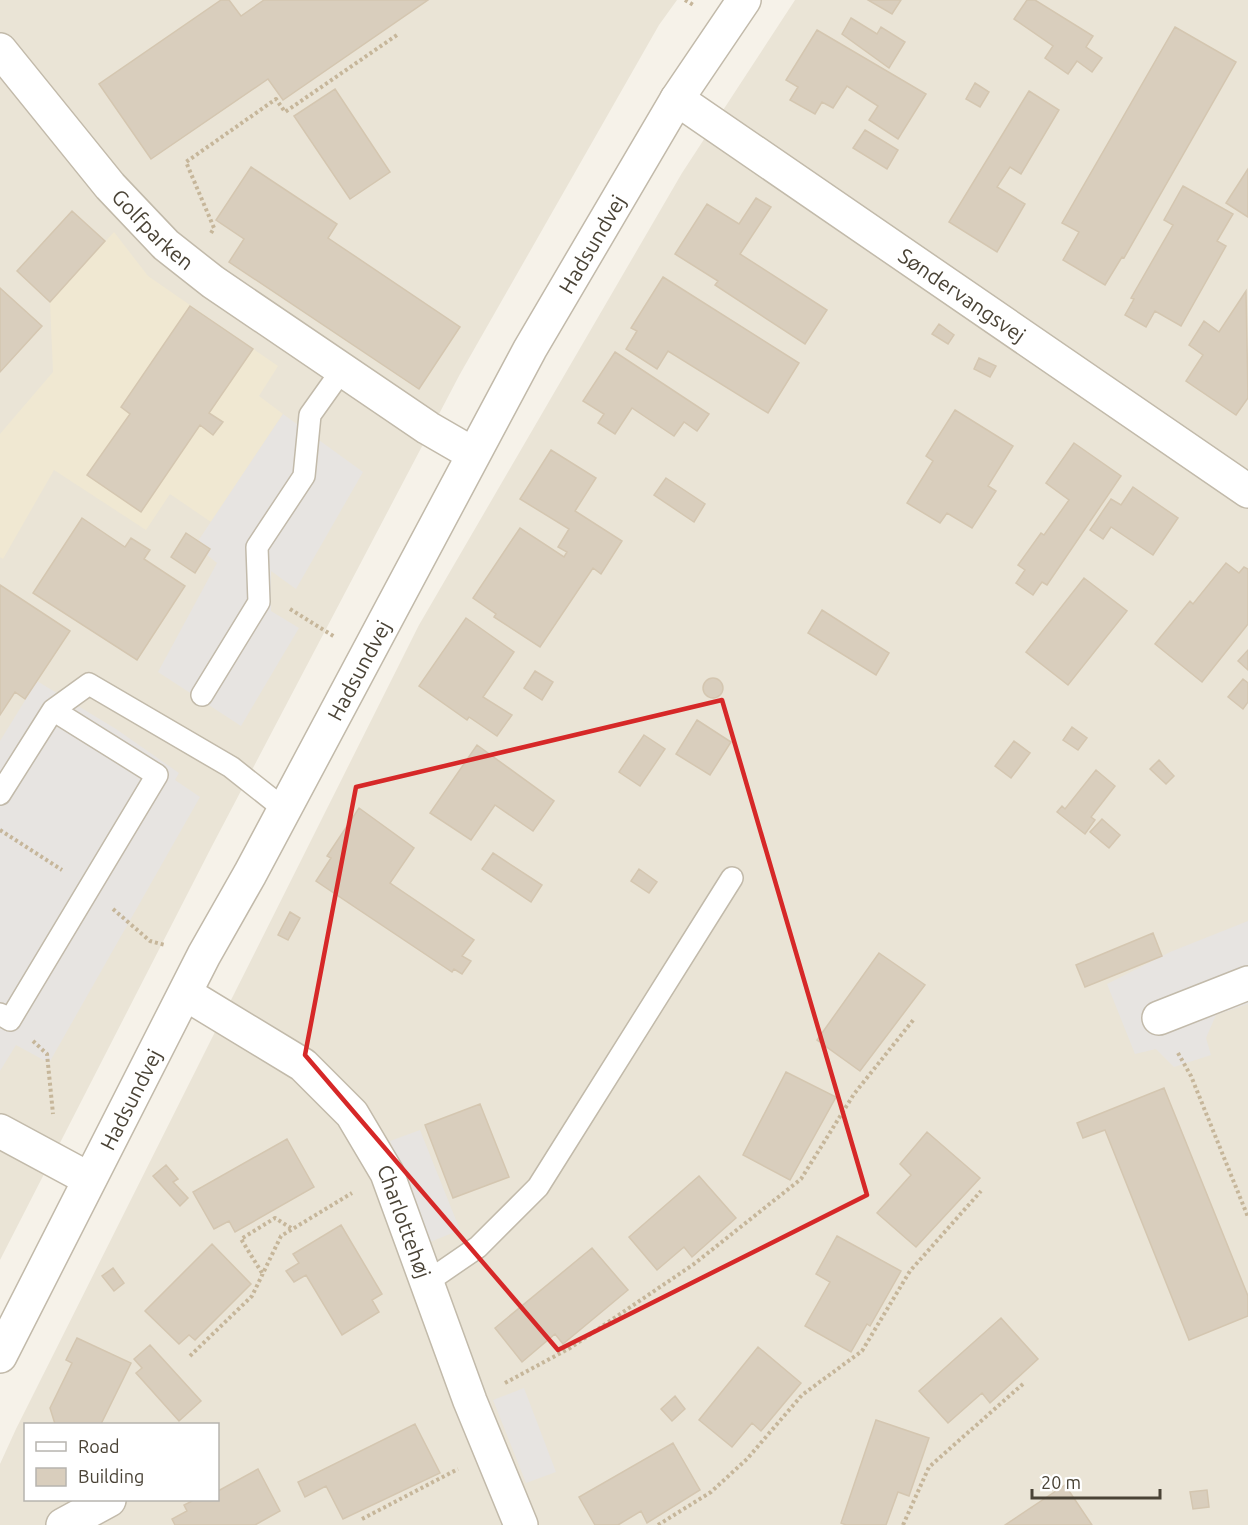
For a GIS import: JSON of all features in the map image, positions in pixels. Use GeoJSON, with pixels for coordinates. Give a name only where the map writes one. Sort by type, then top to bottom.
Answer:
{"type":"FeatureCollection","features":[{"type":"Feature","properties":{"kind":"street","name":"Hadsundvej"},"geometry":{"type":"LineString","coordinates":[[0,1356],[204,955],[536,339],[677,99],[744,0]]}},
{"type":"Feature","properties":{"kind":"street","name":"Golfparken"},"geometry":{"type":"LineString","coordinates":[[0,50],[110,186],[166,245],[342,370],[428,428],[473,454]]}},
{"type":"Feature","properties":{"kind":"street","name":"Søndervangsvej"},"geometry":{"type":"LineString","coordinates":[[677,99],[1248,491]]}},
{"type":"Feature","properties":{"kind":"street"},"geometry":{"type":"LineString","coordinates":[[1160,1018],[1248,983]]}},
{"type":"Feature","properties":{"kind":"street","name":"Charlottehøj"},"geometry":{"type":"LineString","coordinates":[[186,994],[303,1065],[352,1114],[387,1173],[470,1401],[520,1525]]}},
{"type":"Feature","properties":{"kind":"street"},"geometry":{"type":"LineString","coordinates":[[0,1131],[89,1179]]}},
{"type":"Feature","properties":{"kind":"street"},"geometry":{"type":"LineString","coordinates":[[63,1525],[107,1501]]}},
{"type":"Feature","properties":{"kind":"lane"},"geometry":{"type":"LineString","coordinates":[[202,694],[259,602],[257,547],[304,476],[310,416],[342,370]]}},
{"type":"Feature","properties":{"kind":"lane"},"geometry":{"type":"LineString","coordinates":[[0,794],[53,710],[89,684],[231,767],[284,809]]}},
{"type":"Feature","properties":{"kind":"lane"},"geometry":{"type":"LineString","coordinates":[[0,1014],[10,1020],[157,775],[53,710]]}},
{"type":"Feature","properties":{"kind":"lane"},"geometry":{"type":"LineString","coordinates":[[426,1282],[478,1247],[538,1187],[732,878]]}},
{"type":"Feature","properties":{"kind":"path"},"geometry":{"type":"LineString","coordinates":[[188,261],[214,228],[186,162],[276,99],[285,112],[398,35]]}},
{"type":"Feature","properties":{"kind":"path"},"geometry":{"type":"LineString","coordinates":[[258,588],[366,657]]}},
{"type":"Feature","properties":{"kind":"path"},"geometry":{"type":"LineString","coordinates":[[0,830],[89,888],[150,941],[204,955]]}},
{"type":"Feature","properties":{"kind":"path"},"geometry":{"type":"LineString","coordinates":[[1160,1018],[1191,1076],[1248,1217]]}},
{"type":"Feature","properties":{"kind":"path"},"geometry":{"type":"LineString","coordinates":[[470,1401],[570,1348],[694,1264],[801,1179],[854,1094],[915,1019]]}},
{"type":"Feature","properties":{"kind":"path"},"geometry":{"type":"LineString","coordinates":[[47,1054],[53,1119]]}},
{"type":"Feature","properties":{"kind":"path"},"geometry":{"type":"LineString","coordinates":[[190,1356],[252,1296],[281,1236],[387,1173]]}},
{"type":"Feature","properties":{"kind":"path"},"geometry":{"type":"LineString","coordinates":[[658,1525],[711,1492],[747,1459],[802,1395],[862,1350],[910,1271],[981,1191]]}},
{"type":"Feature","properties":{"kind":"path"},"geometry":{"type":"LineString","coordinates":[[262,1274],[241,1239],[275,1218],[291,1228]]}},
{"type":"Feature","properties":{"kind":"path"},"geometry":{"type":"LineString","coordinates":[[903,1525],[929,1467],[1024,1383]]}},
{"type":"Feature","properties":{"kind":"path"},"geometry":{"type":"LineString","coordinates":[[362,1519],[490,1452]]}},
{"type":"Feature","properties":{"kind":"highlighted area"},"geometry":{"type":"Polygon","coordinates":[[[722,700],[867,1195],[558,1350],[305,1055],[356,787],[722,700]]]}},
{"type":"Feature","properties":{"kind":"shaded area"},"geometry":{"type":"Polygon","coordinates":[[[0,0],[677,0],[659,25],[460,374],[212,846],[0,1260],[0,0]]]}},
{"type":"Feature","properties":{"kind":"shaded area"},"geometry":{"type":"Polygon","coordinates":[[[795,0],[1248,0],[1248,1525],[0,1525],[0,1464],[16,1429],[419,625],[682,173],[795,0]]]}},
{"type":"Feature","properties":{"kind":"shaded area"},"geometry":{"type":"Polygon","coordinates":[[[114,232],[148,276],[278,366],[259,396],[283,414],[211,522],[170,494],[146,530],[54,470],[3,559],[0,557],[0,434],[53,372],[50,302],[114,232]]]}},
{"type":"Feature","properties":{"kind":"shaded area"},"geometry":{"type":"Polygon","coordinates":[[[283,414],[363,472],[296,589],[271,571],[271,611],[299,628],[241,726],[158,672],[217,563],[206,554],[210,548],[198,541],[283,414]]]}},
{"type":"Feature","properties":{"kind":"shaded area"},"geometry":{"type":"Polygon","coordinates":[[[37,681],[116,729],[179,773],[175,780],[200,797],[49,1063],[16,1045],[0,1071],[0,741],[37,681]]]}},
{"type":"Feature","properties":{"kind":"shaded area"},"geometry":{"type":"Polygon","coordinates":[[[1248,921],[1248,1004],[1216,1015],[1206,1038],[1211,1055],[1174,1067],[1156,1049],[1135,1054],[1107,984],[1170,952],[1248,921]]]}},
{"type":"Feature","properties":{"kind":"shaded area"},"geometry":{"type":"Polygon","coordinates":[[[420,1130],[460,1230],[430,1242],[390,1141],[420,1130]]]}},
{"type":"Feature","properties":{"kind":"shaded area"},"geometry":{"type":"Polygon","coordinates":[[[524,1388],[556,1472],[526,1483],[493,1400],[524,1388]]]}},
{"type":"Feature","properties":{"kind":"building"},"geometry":{"type":"Polygon","coordinates":[[[221,0],[229,0],[241,16],[264,0],[428,0],[283,100],[268,79],[151,159],[99,84],[221,0]]]}},
{"type":"Feature","properties":{"kind":"building"},"geometry":{"type":"Polygon","coordinates":[[[868,0],[901,0],[892,14],[868,0]]]}},
{"type":"Feature","properties":{"kind":"building"},"geometry":{"type":"Polygon","coordinates":[[[1027,0],[1035,0],[1093,36],[1086,47],[1102,58],[1092,72],[1077,61],[1068,74],[1045,58],[1053,46],[1014,19],[1027,0]]]}},
{"type":"Feature","properties":{"kind":"building"},"geometry":{"type":"Polygon","coordinates":[[[851,18],[877,34],[881,27],[905,42],[889,68],[842,34],[851,18]]]}},
{"type":"Feature","properties":{"kind":"building"},"geometry":{"type":"Polygon","coordinates":[[[1175,27],[1236,62],[1124,258],[1122,257],[1105,285],[1063,260],[1079,232],[1062,223],[1175,27]]]}},
{"type":"Feature","properties":{"kind":"building"},"geometry":{"type":"Polygon","coordinates":[[[817,30],[926,94],[898,139],[869,120],[878,106],[847,86],[833,108],[822,102],[815,114],[790,100],[798,87],[786,80],[817,30]]]}},
{"type":"Feature","properties":{"kind":"building"},"geometry":{"type":"Polygon","coordinates":[[[975,83],[989,92],[980,107],[966,99],[975,83]]]}},
{"type":"Feature","properties":{"kind":"building"},"geometry":{"type":"Polygon","coordinates":[[[335,89],[390,172],[350,199],[294,116],[335,89]]]}},
{"type":"Feature","properties":{"kind":"building"},"geometry":{"type":"Polygon","coordinates":[[[1029,91],[1059,110],[1021,174],[1010,167],[997,187],[1025,204],[997,252],[949,222],[1029,91]]]}},
{"type":"Feature","properties":{"kind":"building"},"geometry":{"type":"Polygon","coordinates":[[[865,130],[898,150],[887,169],[853,148],[865,130]]]}},
{"type":"Feature","properties":{"kind":"building"},"geometry":{"type":"Polygon","coordinates":[[[251,167],[337,224],[328,238],[460,327],[419,389],[229,262],[244,239],[216,220],[251,167]]]}},
{"type":"Feature","properties":{"kind":"building"},"geometry":{"type":"Polygon","coordinates":[[[1248,169],[1248,217],[1226,203],[1248,169]]]}},
{"type":"Feature","properties":{"kind":"building"},"geometry":{"type":"Polygon","coordinates":[[[1183,186],[1233,214],[1217,241],[1226,246],[1181,326],[1155,311],[1146,327],[1125,315],[1134,299],[1131,298],[1173,225],[1164,220],[1183,186]]]}},
{"type":"Feature","properties":{"kind":"building"},"geometry":{"type":"Polygon","coordinates":[[[756,198],[771,207],[740,254],[827,310],[805,344],[715,285],[718,281],[675,254],[707,204],[739,224],[756,198]]]}},
{"type":"Feature","properties":{"kind":"building"},"geometry":{"type":"Polygon","coordinates":[[[72,211],[105,241],[50,302],[17,271],[72,211]]]}},
{"type":"Feature","properties":{"kind":"building"},"geometry":{"type":"Polygon","coordinates":[[[663,277],[799,363],[768,413],[668,351],[657,369],[626,349],[637,331],[631,328],[663,277]]]}},
{"type":"Feature","properties":{"kind":"building"},"geometry":{"type":"Polygon","coordinates":[[[0,288],[42,326],[0,372],[0,288]]]}},
{"type":"Feature","properties":{"kind":"building"},"geometry":{"type":"Polygon","coordinates":[[[1246,291],[1248,398],[1236,415],[1186,381],[1203,355],[1189,345],[1204,321],[1219,332],[1246,291]]]}},
{"type":"Feature","properties":{"kind":"building"},"geometry":{"type":"Polygon","coordinates":[[[190,306],[253,349],[209,413],[223,422],[213,435],[200,425],[141,512],[87,475],[130,414],[121,407],[190,306]]]}},
{"type":"Feature","properties":{"kind":"building"},"geometry":{"type":"Polygon","coordinates":[[[939,324],[954,335],[948,344],[932,334],[939,324]]]}},
{"type":"Feature","properties":{"kind":"building"},"geometry":{"type":"Polygon","coordinates":[[[615,352],[709,414],[697,431],[684,422],[674,436],[632,408],[615,434],[598,423],[604,414],[583,401],[615,352]]]}},
{"type":"Feature","properties":{"kind":"building"},"geometry":{"type":"Polygon","coordinates":[[[979,358],[996,366],[990,377],[974,369],[979,358]]]}},
{"type":"Feature","properties":{"kind":"building"},"geometry":{"type":"Polygon","coordinates":[[[955,410],[1013,446],[988,486],[996,491],[972,528],[947,513],[940,523],[907,503],[933,461],[926,456],[955,410]]]}},
{"type":"Feature","properties":{"kind":"building"},"geometry":{"type":"Polygon","coordinates":[[[1074,443],[1121,476],[1047,585],[1042,582],[1033,595],[1016,583],[1025,570],[1018,565],[1041,533],[1044,535],[1069,500],[1046,483],[1074,443]]]}},
{"type":"Feature","properties":{"kind":"building"},"geometry":{"type":"Polygon","coordinates":[[[551,450],[596,478],[575,511],[622,541],[601,574],[593,568],[540,647],[494,617],[496,614],[473,598],[520,528],[564,557],[567,552],[558,547],[569,529],[520,499],[551,450]]]}},
{"type":"Feature","properties":{"kind":"building"},"geometry":{"type":"Polygon","coordinates":[[[666,478],[705,504],[694,522],[654,495],[666,478]]]}},
{"type":"Feature","properties":{"kind":"building"},"geometry":{"type":"Polygon","coordinates":[[[1133,487],[1178,518],[1153,555],[1111,527],[1103,539],[1090,530],[1111,499],[1121,505],[1133,487]]]}},
{"type":"Feature","properties":{"kind":"building"},"geometry":{"type":"Polygon","coordinates":[[[82,518],[125,547],[131,538],[150,550],[144,559],[185,586],[137,660],[33,593],[82,518]]]}},
{"type":"Feature","properties":{"kind":"building"},"geometry":{"type":"Polygon","coordinates":[[[186,533],[210,549],[195,573],[171,557],[186,533]]]}},
{"type":"Feature","properties":{"kind":"building"},"geometry":{"type":"Polygon","coordinates":[[[1226,563],[1239,573],[1244,567],[1248,569],[1248,624],[1202,682],[1155,644],[1190,601],[1193,604],[1226,563]]]}},
{"type":"Feature","properties":{"kind":"building"},"geometry":{"type":"Polygon","coordinates":[[[1084,578],[1127,611],[1068,685],[1026,652],[1084,578]]]}},
{"type":"Feature","properties":{"kind":"building"},"geometry":{"type":"Polygon","coordinates":[[[0,585],[70,631],[25,699],[15,692],[0,715],[0,585]]]}},
{"type":"Feature","properties":{"kind":"building"},"geometry":{"type":"Polygon","coordinates":[[[822,610],[889,653],[876,675],[808,633],[822,610]]]}},
{"type":"Feature","properties":{"kind":"building"},"geometry":{"type":"Polygon","coordinates":[[[466,618],[514,652],[483,697],[512,715],[497,736],[469,717],[467,720],[419,686],[466,618]]]}},
{"type":"Feature","properties":{"kind":"building"},"geometry":{"type":"Polygon","coordinates":[[[1248,650],[1248,670],[1238,661],[1248,650]]]}},
{"type":"Feature","properties":{"kind":"building"},"geometry":{"type":"Polygon","coordinates":[[[535,671],[553,682],[542,700],[524,688],[535,671]]]}},
{"type":"Feature","properties":{"kind":"building"},"geometry":{"type":"Polygon","coordinates":[[[713,678],[720,681],[723,688],[720,695],[713,698],[706,695],[703,688],[706,681],[713,678]]]}},
{"type":"Feature","properties":{"kind":"building"},"geometry":{"type":"Polygon","coordinates":[[[1243,679],[1248,683],[1248,702],[1243,709],[1228,697],[1243,679]]]}},
{"type":"Feature","properties":{"kind":"building"},"geometry":{"type":"Polygon","coordinates":[[[697,720],[731,742],[710,775],[676,754],[697,720]]]}},
{"type":"Feature","properties":{"kind":"building"},"geometry":{"type":"Polygon","coordinates":[[[1072,727],[1087,738],[1078,750],[1063,740],[1072,727]]]}},
{"type":"Feature","properties":{"kind":"building"},"geometry":{"type":"Polygon","coordinates":[[[644,735],[665,749],[640,786],[619,772],[644,735]]]}},
{"type":"Feature","properties":{"kind":"building"},"geometry":{"type":"Polygon","coordinates":[[[1014,741],[1030,753],[1011,778],[995,766],[1014,741]]]}},
{"type":"Feature","properties":{"kind":"building"},"geometry":{"type":"Polygon","coordinates":[[[477,745],[554,801],[533,831],[495,805],[471,840],[430,813],[477,745]]]}},
{"type":"Feature","properties":{"kind":"building"},"geometry":{"type":"Polygon","coordinates":[[[1159,760],[1174,776],[1166,784],[1150,769],[1159,760]]]}},
{"type":"Feature","properties":{"kind":"building"},"geometry":{"type":"Polygon","coordinates":[[[1096,770],[1115,786],[1091,817],[1095,820],[1085,834],[1057,812],[1062,806],[1065,809],[1096,770]]]}},
{"type":"Feature","properties":{"kind":"building"},"geometry":{"type":"Polygon","coordinates":[[[359,808],[414,848],[390,883],[474,940],[462,956],[471,961],[462,974],[454,969],[452,972],[316,881],[331,858],[327,856],[359,808]]]}},
{"type":"Feature","properties":{"kind":"building"},"geometry":{"type":"Polygon","coordinates":[[[1102,819],[1120,835],[1109,848],[1090,832],[1102,819]]]}},
{"type":"Feature","properties":{"kind":"building"},"geometry":{"type":"Polygon","coordinates":[[[493,853],[542,885],[531,902],[482,869],[493,853]]]}},
{"type":"Feature","properties":{"kind":"building"},"geometry":{"type":"Polygon","coordinates":[[[639,869],[657,882],[649,893],[631,881],[639,869]]]}},
{"type":"Feature","properties":{"kind":"building"},"geometry":{"type":"Polygon","coordinates":[[[290,912],[300,918],[288,940],[278,935],[290,912]]]}},
{"type":"Feature","properties":{"kind":"building"},"geometry":{"type":"Polygon","coordinates":[[[1153,933],[1162,956],[1085,987],[1076,965],[1153,933]]]}},
{"type":"Feature","properties":{"kind":"building"},"geometry":{"type":"Polygon","coordinates":[[[879,953],[925,985],[860,1071],[817,1040],[879,953]]]}},
{"type":"Feature","properties":{"kind":"building"},"geometry":{"type":"Polygon","coordinates":[[[786,1072],[836,1097],[790,1180],[743,1155],[786,1072]]]}},
{"type":"Feature","properties":{"kind":"building"},"geometry":{"type":"Polygon","coordinates":[[[1164,1088],[1248,1296],[1248,1316],[1189,1340],[1105,1130],[1083,1138],[1077,1123],[1164,1088]]]}},
{"type":"Feature","properties":{"kind":"building"},"geometry":{"type":"Polygon","coordinates":[[[480,1104],[509,1177],[453,1198],[425,1125],[480,1104]]]}},
{"type":"Feature","properties":{"kind":"building"},"geometry":{"type":"Polygon","coordinates":[[[927,1132],[980,1178],[916,1247],[877,1213],[911,1175],[900,1164],[927,1132]]]}},
{"type":"Feature","properties":{"kind":"building"},"geometry":{"type":"Polygon","coordinates":[[[287,1139],[314,1187],[235,1232],[229,1221],[214,1229],[193,1192],[287,1139]]]}},
{"type":"Feature","properties":{"kind":"building"},"geometry":{"type":"Polygon","coordinates":[[[166,1165],[178,1179],[173,1182],[188,1198],[180,1206],[153,1176],[166,1165]]]}},
{"type":"Feature","properties":{"kind":"building"},"geometry":{"type":"Polygon","coordinates":[[[699,1176],[736,1218],[692,1257],[684,1247],[657,1270],[629,1237],[699,1176]]]}},
{"type":"Feature","properties":{"kind":"building"},"geometry":{"type":"Polygon","coordinates":[[[341,1225],[382,1294],[372,1300],[379,1312],[342,1335],[306,1275],[294,1282],[286,1271],[299,1263],[293,1254],[341,1225]]]}},
{"type":"Feature","properties":{"kind":"building"},"geometry":{"type":"Polygon","coordinates":[[[837,1236],[901,1271],[870,1326],[867,1324],[851,1352],[805,1326],[830,1282],[816,1274],[837,1236]]]}},
{"type":"Feature","properties":{"kind":"building"},"geometry":{"type":"Polygon","coordinates":[[[212,1244],[251,1284],[195,1340],[189,1335],[179,1344],[145,1311],[212,1244]]]}},
{"type":"Feature","properties":{"kind":"building"},"geometry":{"type":"Polygon","coordinates":[[[592,1248],[628,1290],[563,1344],[555,1334],[522,1362],[495,1328],[592,1248]]]}},
{"type":"Feature","properties":{"kind":"building"},"geometry":{"type":"Polygon","coordinates":[[[113,1268],[124,1283],[114,1291],[102,1276],[113,1268]]]}},
{"type":"Feature","properties":{"kind":"building"},"geometry":{"type":"Polygon","coordinates":[[[1001,1318],[1038,1359],[990,1403],[982,1393],[948,1423],[919,1391],[1001,1318]]]}},
{"type":"Feature","properties":{"kind":"building"},"geometry":{"type":"Polygon","coordinates":[[[77,1338],[131,1363],[101,1423],[55,1423],[50,1408],[72,1363],[66,1360],[77,1338]]]}},
{"type":"Feature","properties":{"kind":"building"},"geometry":{"type":"Polygon","coordinates":[[[150,1345],[201,1401],[179,1421],[136,1373],[142,1368],[134,1359],[150,1345]]]}},
{"type":"Feature","properties":{"kind":"building"},"geometry":{"type":"Polygon","coordinates":[[[758,1347],[801,1383],[761,1431],[752,1423],[732,1447],[699,1420],[758,1347]]]}},
{"type":"Feature","properties":{"kind":"building"},"geometry":{"type":"Polygon","coordinates":[[[675,1396],[685,1409],[672,1421],[661,1409],[675,1396]]]}},
{"type":"Feature","properties":{"kind":"building"},"geometry":{"type":"Polygon","coordinates":[[[876,1420],[929,1438],[909,1496],[898,1492],[886,1525],[846,1525],[841,1523],[876,1420]]]}},
{"type":"Feature","properties":{"kind":"building"},"geometry":{"type":"Polygon","coordinates":[[[415,1424],[440,1473],[343,1519],[326,1486],[305,1497],[298,1482],[415,1424]]]}},
{"type":"Feature","properties":{"kind":"building"},"geometry":{"type":"Polygon","coordinates":[[[673,1443],[700,1490],[647,1523],[641,1511],[618,1525],[595,1525],[579,1497],[673,1443]]]}},
{"type":"Feature","properties":{"kind":"building"},"geometry":{"type":"Polygon","coordinates":[[[258,1469],[280,1511],[255,1525],[175,1525],[172,1519],[187,1511],[184,1505],[192,1501],[219,1501],[219,1490],[258,1469]]]}},
{"type":"Feature","properties":{"kind":"building"},"geometry":{"type":"Polygon","coordinates":[[[1065,1485],[1092,1525],[1005,1525],[1065,1485]]]}},
{"type":"Feature","properties":{"kind":"building"},"geometry":{"type":"Polygon","coordinates":[[[1207,1490],[1209,1507],[1193,1509],[1190,1492],[1207,1490]]]}}]}
